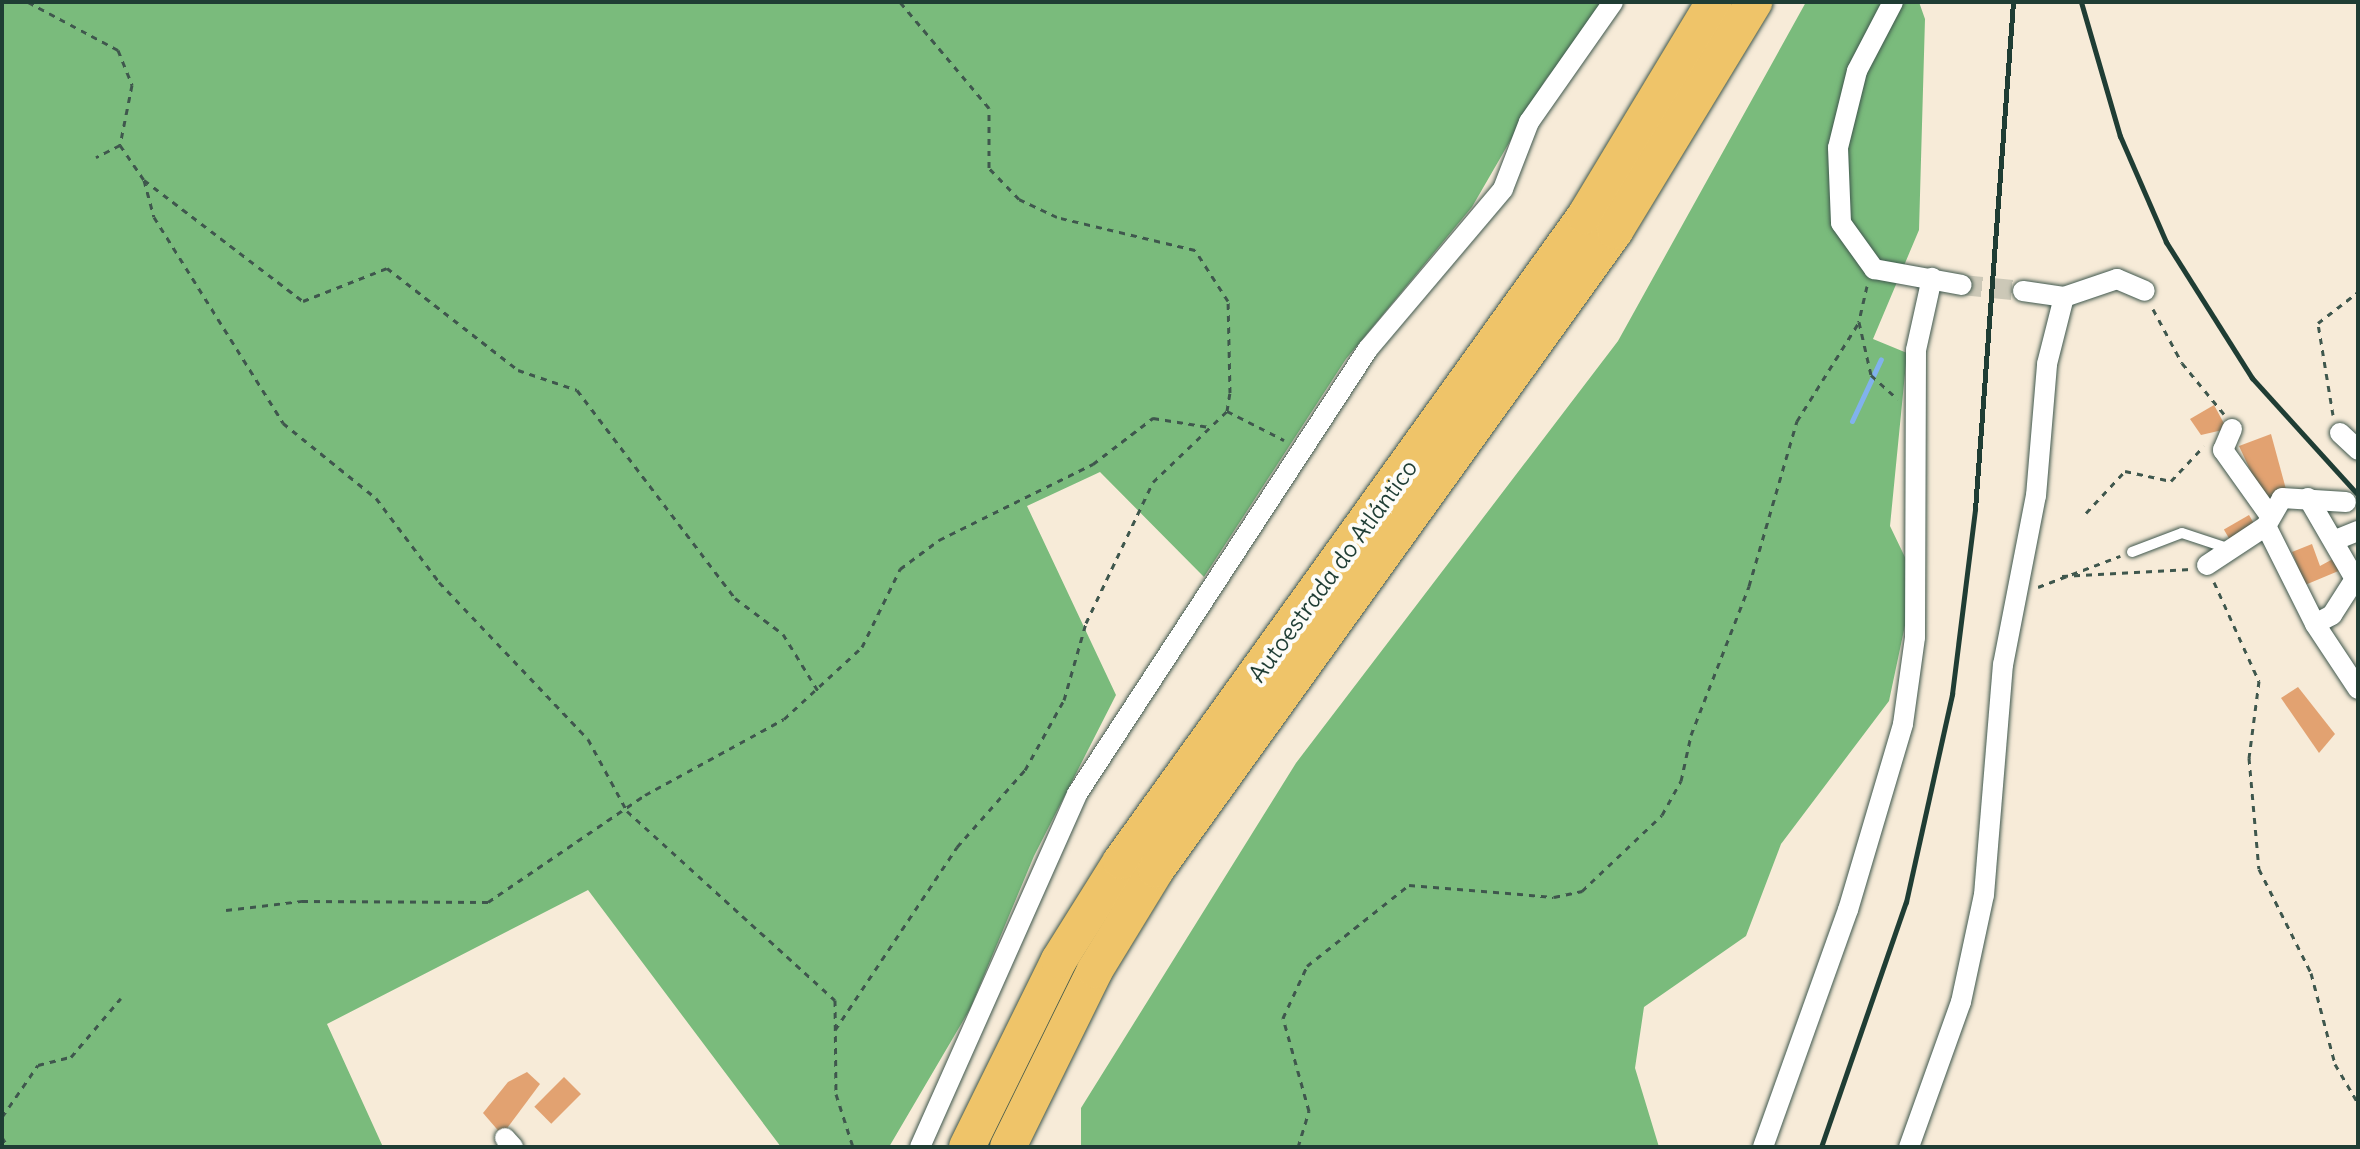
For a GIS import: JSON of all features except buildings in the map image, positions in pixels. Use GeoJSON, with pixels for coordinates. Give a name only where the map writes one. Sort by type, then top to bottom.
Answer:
{"type":"FeatureCollection","features":[{"type":"Feature","properties":{"kind":"highway","name":"Autoestrada do Atlántico"},"geometry":{"type":"LineString","coordinates":[[967,1147],[1059,960],[1121,861],[1576,229],[1714,2]]}},
{"type":"Feature","properties":{"kind":"highway","name":"Autoestrada do Atlántico"},"geometry":{"type":"LineString","coordinates":[[1008,1147],[1089,983],[1156,870],[1607,244],[1754,2]]}},
{"type":"Feature","properties":{"kind":"street"},"geometry":{"type":"LineString","coordinates":[[920,1147],[1077,794],[1301,450],[1392,318],[1503,189],[1529,122],[1613,2]]}},
{"type":"Feature","properties":{"kind":"street"},"geometry":{"type":"LineString","coordinates":[[1893,2],[1857,71],[1838,148],[1841,223],[1874,269],[1927,276],[1962,285]]}},
{"type":"Feature","properties":{"kind":"street"},"geometry":{"type":"LineString","coordinates":[[1763,1147],[1848,910],[1903,724],[1915,637],[1916,350],[1927,276]]}},
{"type":"Feature","properties":{"kind":"street"},"geometry":{"type":"LineString","coordinates":[[2023,291],[2064,297],[2117,279],[2145,291]]}},
{"type":"Feature","properties":{"kind":"street"},"geometry":{"type":"LineString","coordinates":[[1909,1147],[1972,956],[1996,805],[2003,665],[2019,595],[2047,364],[2064,297]]}},
{"type":"Feature","properties":{"kind":"street"},"geometry":{"type":"LineString","coordinates":[[2232,429],[2223,450],[2267,520],[2315,624],[2358,689]]}},
{"type":"Feature","properties":{"kind":"street"},"geometry":{"type":"LineString","coordinates":[[2340,433],[2358,450]]}},
{"type":"Feature","properties":{"kind":"street"},"geometry":{"type":"LineString","coordinates":[[2207,565],[2267,520],[2282,498],[2346,502]]}},
{"type":"Feature","properties":{"kind":"street"},"geometry":{"type":"LineString","coordinates":[[2308,498],[2338,539],[2355,579],[2332,615],[2315,624]]}},
{"type":"Feature","properties":{"kind":"street"},"geometry":{"type":"LineString","coordinates":[[2338,539],[2358,531]]}},
{"type":"Feature","properties":{"kind":"lane"},"geometry":{"type":"LineString","coordinates":[[2132,552],[2182,533],[2227,548]]}},
{"type":"Feature","properties":{"kind":"path"},"geometry":{"type":"LineString","coordinates":[[28,2],[118,50],[132,85],[120,145],[144,180],[303,301],[387,268],[518,370],[577,390],[735,598],[783,634],[818,691]]}},
{"type":"Feature","properties":{"kind":"path"},"geometry":{"type":"LineString","coordinates":[[835,1030],[957,847],[1025,770],[1064,700],[1118,548],[1153,482],[1227,411],[1228,301],[1195,250],[1057,217],[1019,199],[989,168],[989,108],[900,2]]}},
{"type":"Feature","properties":{"kind":"path"},"geometry":{"type":"LineString","coordinates":[[96,157],[120,145]]}},
{"type":"Feature","properties":{"kind":"path"},"geometry":{"type":"LineString","coordinates":[[144,180],[154,217],[283,423],[376,498],[439,582],[588,739],[627,811],[820,981],[835,1000],[836,1094],[853,1147]]}},
{"type":"Feature","properties":{"kind":"path"},"geometry":{"type":"LineString","coordinates":[[1298,1147],[1309,1111],[1283,1018],[1307,966],[1409,885],[1554,897],[1582,891],[1662,815],[1681,781],[1691,735],[1749,586],[1797,421],[1859,322],[1874,269]]}},
{"type":"Feature","properties":{"kind":"path"},"geometry":{"type":"LineString","coordinates":[[2145,291],[2182,363],[2232,429]]}},
{"type":"Feature","properties":{"kind":"path"},"geometry":{"type":"LineString","coordinates":[[2340,433],[2318,323],[2358,292]]}},
{"type":"Feature","properties":{"kind":"path"},"geometry":{"type":"LineString","coordinates":[[1859,322],[1871,375],[1881,390]]}},
{"type":"Feature","properties":{"kind":"path"},"geometry":{"type":"LineString","coordinates":[[1227,411],[1301,450]]}},
{"type":"Feature","properties":{"kind":"path"},"geometry":{"type":"LineString","coordinates":[[226,910],[302,901],[488,902],[627,811],[784,719],[818,691],[862,647],[900,569],[939,540],[1093,464],[1153,418],[1209,427]]}},
{"type":"Feature","properties":{"kind":"path"},"geometry":{"type":"LineString","coordinates":[[2086,513],[2125,471],[2171,481],[2192,464],[2200,445],[2223,450]]}},
{"type":"Feature","properties":{"kind":"path"},"geometry":{"type":"LineString","coordinates":[[2019,595],[2062,576],[2132,552]]}},
{"type":"Feature","properties":{"kind":"path"},"geometry":{"type":"LineString","coordinates":[[2062,576],[2149,576],[2207,565],[2259,681],[2249,758],[2259,869],[2311,973],[2335,1064],[2358,1103]]}},
{"type":"Feature","properties":{"kind":"path"},"geometry":{"type":"LineString","coordinates":[[2,1117],[38,1065],[71,1057],[121,998]]}},
{"type":"Feature","properties":{"kind":"path"},"geometry":{"type":"LineString","coordinates":[[2,1137],[8,1147]]}},
{"type":"Feature","properties":{"kind":"green space"},"geometry":{"type":"Polygon","coordinates":[[[2,2],[1609,2],[1546,79],[1472,207],[1346,359],[1204,577],[1100,472],[1027,506],[1116,695],[1034,856],[970,1009],[889,1147],[781,1147],[588,890],[327,1024],[383,1147],[2,1147],[2,2]]]}},
{"type":"Feature","properties":{"kind":"green space"},"geometry":{"type":"Polygon","coordinates":[[[1806,2],[1919,2],[1925,19],[1919,230],[1873,339],[1907,353],[1890,526],[1915,578],[1889,701],[1781,844],[1746,936],[1644,1007],[1635,1068],[1659,1147],[1081,1147],[1081,1108],[1296,763],[1618,341],[1806,2]]]}},
{"type":"Feature","properties":{"kind":"waterway"},"geometry":{"type":"LineString","coordinates":[[1852,421],[1881,359]]}},
{"type":"Feature","properties":{"kind":"tunnel"},"geometry":{"type":"LineString","coordinates":[[1962,285],[2023,291]]}},
{"type":"Feature","properties":{"kind":"railway"},"geometry":{"type":"LineString","coordinates":[[1821,1147],[1906,902],[1952,694],[1975,509],[2013,2]]}},
{"type":"Feature","properties":{"kind":"railway"},"geometry":{"type":"LineString","coordinates":[[2081,2],[2120,136],[2166,242],[2252,378],[2358,495]]}}]}
